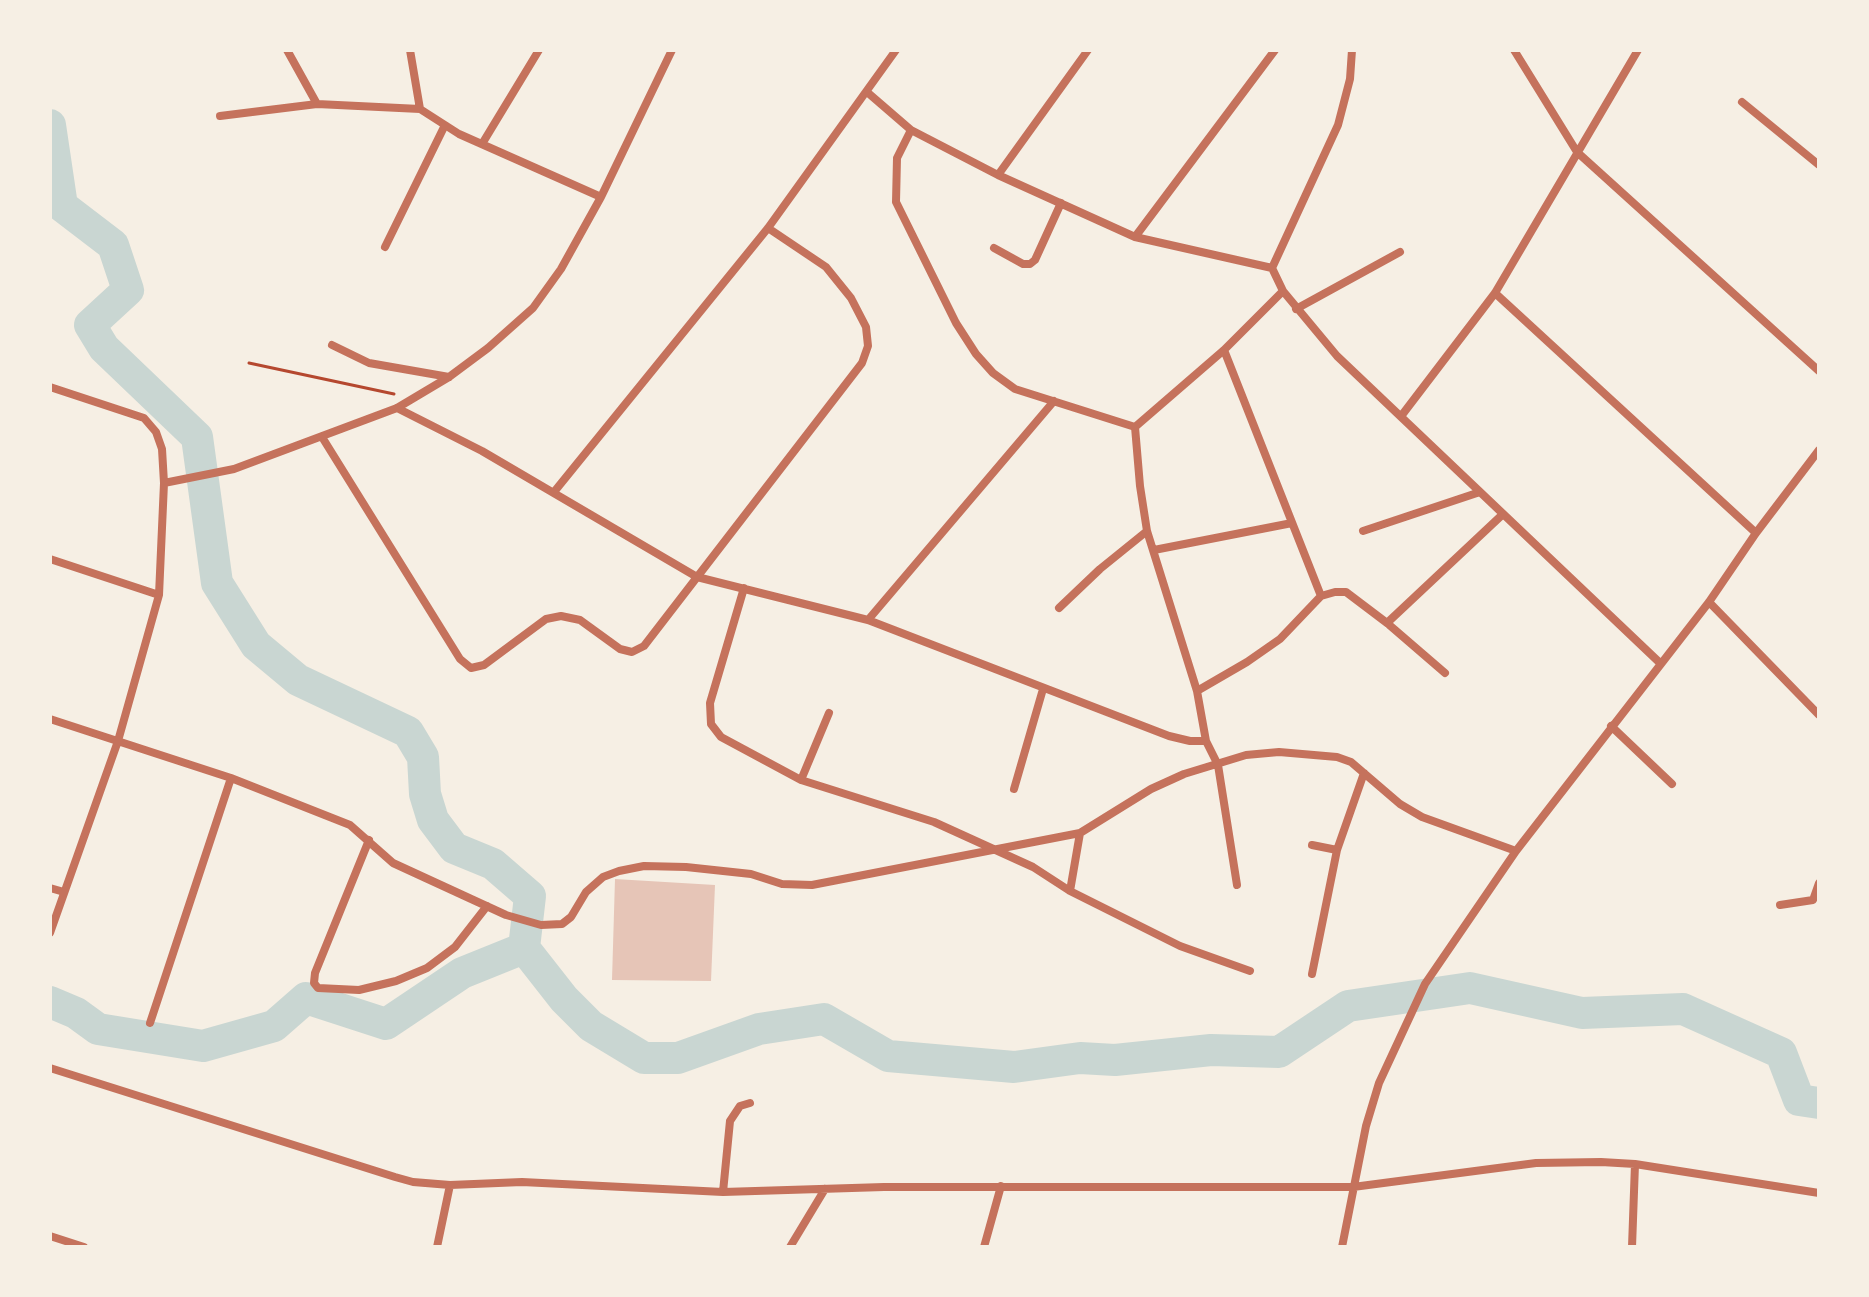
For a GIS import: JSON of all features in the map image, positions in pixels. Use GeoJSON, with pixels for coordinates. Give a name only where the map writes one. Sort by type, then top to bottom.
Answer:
{"type":"FeatureCollection","features":[{"type":"Feature","properties":{"kind":"street"},"geometry":{"type":"LineString","coordinates":[[287,50],[317,104]]}},
{"type":"Feature","properties":{"kind":"street"},"geometry":{"type":"LineString","coordinates":[[410,50],[420,109]]}},
{"type":"Feature","properties":{"kind":"street"},"geometry":{"type":"LineString","coordinates":[[482,144],[539,50]]}},
{"type":"Feature","properties":{"kind":"street"},"geometry":{"type":"LineString","coordinates":[[164,483],[234,469],[397,408],[449,377],[488,348],[533,308],[561,269],[601,197],[672,50]]}},
{"type":"Feature","properties":{"kind":"street"},"geometry":{"type":"LineString","coordinates":[[554,492],[768,228],[896,50]]}},
{"type":"Feature","properties":{"kind":"street"},"geometry":{"type":"LineString","coordinates":[[998,175],[1088,50]]}},
{"type":"Feature","properties":{"kind":"street"},"geometry":{"type":"LineString","coordinates":[[1135,237],[1275,50]]}},
{"type":"Feature","properties":{"kind":"street"},"geometry":{"type":"LineString","coordinates":[[1272,268],[1338,125],[1350,79],[1352,50]]}},
{"type":"Feature","properties":{"kind":"street"},"geometry":{"type":"LineString","coordinates":[[1514,50],[1577,152],[1819,371]]}},
{"type":"Feature","properties":{"kind":"street"},"geometry":{"type":"LineString","coordinates":[[1402,415],[1495,293],[1638,50]]}},
{"type":"Feature","properties":{"kind":"street"},"geometry":{"type":"LineString","coordinates":[[867,92],[911,130],[998,175],[1135,237],[1272,268]]}},
{"type":"Feature","properties":{"kind":"street"},"geometry":{"type":"LineString","coordinates":[[1742,102],[1819,165]]}},
{"type":"Feature","properties":{"kind":"street"},"geometry":{"type":"LineString","coordinates":[[220,116],[317,104],[420,109],[482,144],[601,197]]}},
{"type":"Feature","properties":{"kind":"street"},"geometry":{"type":"LineString","coordinates":[[385,247],[445,125]]}},
{"type":"Feature","properties":{"kind":"street"},"geometry":{"type":"LineString","coordinates":[[911,130],[897,158],[896,202],[956,323],[976,354],[993,373],[1015,389],[1135,427]]}},
{"type":"Feature","properties":{"kind":"street"},"geometry":{"type":"LineString","coordinates":[[994,248],[1023,264],[1030,264],[1035,260],[1061,203]]}},
{"type":"Feature","properties":{"kind":"street"},"geometry":{"type":"LineString","coordinates":[[322,437],[460,659],[471,668],[484,665],[546,619],[561,616],[580,620],[620,649],[632,652],[644,646],[862,363],[868,346],[866,327],[851,298],[826,267],[768,228]]}},
{"type":"Feature","properties":{"kind":"street"},"geometry":{"type":"LineString","coordinates":[[1296,309],[1400,252]]}},
{"type":"Feature","properties":{"kind":"street"},"geometry":{"type":"LineString","coordinates":[[1272,268],[1296,309],[1337,356],[1660,663]]}},
{"type":"Feature","properties":{"kind":"street"},"geometry":{"type":"LineString","coordinates":[[1135,427],[1224,350],[1283,291]]}},
{"type":"Feature","properties":{"kind":"street"},"geometry":{"type":"LineString","coordinates":[[1495,293],[1756,533]]}},
{"type":"Feature","properties":{"kind":"street"},"geometry":{"type":"LineString","coordinates":[[332,345],[369,363],[449,377]]}},
{"type":"Feature","properties":{"kind":"street"},"geometry":{"type":"LineString","coordinates":[[1224,350],[1321,596]]}},
{"type":"Feature","properties":{"kind":"street"},"geometry":{"type":"LineString","coordinates":[[50,387],[144,418],[156,432],[162,449],[164,483],[159,595],[118,741],[50,933]]}},
{"type":"Feature","properties":{"kind":"street"},"geometry":{"type":"LineString","coordinates":[[868,620],[1054,401]]}},
{"type":"Feature","properties":{"kind":"street"},"geometry":{"type":"LineString","coordinates":[[397,408],[482,451],[697,577],[868,620],[1169,736],[1206,741]]}},
{"type":"Feature","properties":{"kind":"street"},"geometry":{"type":"LineString","coordinates":[[1135,427],[1147,531],[1197,691],[1206,741],[1218,765],[1237,885]]}},
{"type":"Feature","properties":{"kind":"street"},"geometry":{"type":"LineString","coordinates":[[1342,1247],[1366,1126],[1379,1083],[1425,984],[1516,851],[1709,602],[1819,450]]}},
{"type":"Feature","properties":{"kind":"street"},"geometry":{"type":"LineString","coordinates":[[1363,531],[1480,492]]}},
{"type":"Feature","properties":{"kind":"street"},"geometry":{"type":"LineString","coordinates":[[1387,623],[1502,515]]}},
{"type":"Feature","properties":{"kind":"street"},"geometry":{"type":"LineString","coordinates":[[1154,550],[1292,523]]}},
{"type":"Feature","properties":{"kind":"street"},"geometry":{"type":"LineString","coordinates":[[1059,608],[1147,531]]}},
{"type":"Feature","properties":{"kind":"street"},"geometry":{"type":"LineString","coordinates":[[50,559],[159,595]]}},
{"type":"Feature","properties":{"kind":"street"},"geometry":{"type":"LineString","coordinates":[[744,588],[710,703],[711,724],[721,737],[801,780],[934,822],[1033,867],[1070,891],[1180,946],[1250,971]]}},
{"type":"Feature","properties":{"kind":"street"},"geometry":{"type":"LineString","coordinates":[[1197,691],[1280,639],[1321,596],[1335,592],[1346,592],[1445,673]]}},
{"type":"Feature","properties":{"kind":"street"},"geometry":{"type":"LineString","coordinates":[[1709,602],[1819,715]]}},
{"type":"Feature","properties":{"kind":"street"},"geometry":{"type":"LineString","coordinates":[[1014,789],[1043,689]]}},
{"type":"Feature","properties":{"kind":"street"},"geometry":{"type":"LineString","coordinates":[[801,780],[829,713]]}},
{"type":"Feature","properties":{"kind":"street"},"geometry":{"type":"LineString","coordinates":[[50,719],[231,778],[350,825],[393,863],[506,915],[541,925],[562,924],[571,917],[586,892],[603,877],[644,866],[751,874],[782,884],[812,885],[1080,833],[1151,789],[1184,774],[1246,755],[1279,752],[1337,757],[1351,762],[1400,804],[1422,817],[1516,851]]}},
{"type":"Feature","properties":{"kind":"street"},"geometry":{"type":"LineString","coordinates":[[1611,726],[1672,784]]}},
{"type":"Feature","properties":{"kind":"street"},"geometry":{"type":"LineString","coordinates":[[1312,974],[1337,850],[1364,773]]}},
{"type":"Feature","properties":{"kind":"street"},"geometry":{"type":"LineString","coordinates":[[150,1023],[231,778]]}},
{"type":"Feature","properties":{"kind":"street"},"geometry":{"type":"LineString","coordinates":[[1070,891],[1080,833]]}},
{"type":"Feature","properties":{"kind":"street"},"geometry":{"type":"LineString","coordinates":[[369,840],[315,973],[314,983],[318,988],[359,990],[396,981],[427,968],[455,947],[487,906]]}},
{"type":"Feature","properties":{"kind":"street"},"geometry":{"type":"LineString","coordinates":[[1312,845],[1337,850]]}},
{"type":"Feature","properties":{"kind":"street"},"geometry":{"type":"LineString","coordinates":[[1780,905],[1813,900],[1819,883]]}},
{"type":"Feature","properties":{"kind":"street"},"geometry":{"type":"LineString","coordinates":[[50,888],[64,892]]}},
{"type":"Feature","properties":{"kind":"street"},"geometry":{"type":"LineString","coordinates":[[50,1068],[395,1177],[450,1185],[522,1182],[723,1192],[1001,1186],[1353,1187],[1536,1163],[1635,1164],[1819,1193]]}},
{"type":"Feature","properties":{"kind":"street"},"geometry":{"type":"LineString","coordinates":[[723,1192],[730,1121],[740,1106],[750,1103]]}},
{"type":"Feature","properties":{"kind":"street"},"geometry":{"type":"LineString","coordinates":[[1632,1247],[1635,1164]]}},
{"type":"Feature","properties":{"kind":"street"},"geometry":{"type":"LineString","coordinates":[[437,1247],[450,1185]]}},
{"type":"Feature","properties":{"kind":"street"},"geometry":{"type":"LineString","coordinates":[[984,1247],[1001,1186]]}},
{"type":"Feature","properties":{"kind":"street"},"geometry":{"type":"LineString","coordinates":[[790,1247],[825,1189]]}},
{"type":"Feature","properties":{"kind":"street"},"geometry":{"type":"LineString","coordinates":[[50,1236],[84,1247]]}},
{"type":"Feature","properties":{"kind":"path"},"geometry":{"type":"LineString","coordinates":[[249,363],[412,398]]}},
{"type":"Feature","properties":{"kind":"building"},"geometry":{"type":"Polygon","coordinates":[[[615,879],[715,885],[711,981],[612,980],[615,879]]]}},
{"type":"Feature","properties":{"kind":"waterway"},"geometry":{"type":"LineString","coordinates":[[50,125],[62,206],[113,245],[128,290],[90,325],[104,348],[197,437],[217,583],[256,645],[298,680],[408,732],[423,757],[425,794],[433,820],[454,848],[493,864],[530,896],[524,948],[564,999],[591,1026],[644,1058],[678,1058],[759,1029],[824,1019],[888,1056],[1014,1067],[1080,1058],[1115,1060],[1211,1050],[1279,1052],[1348,1006],[1470,988],[1582,1013],[1683,1009],[1781,1053],[1799,1100],[1819,1103]]}},
{"type":"Feature","properties":{"kind":"waterway"},"geometry":{"type":"LineString","coordinates":[[50,1002],[76,1013],[98,1029],[203,1046],[274,1026],[306,998],[386,1024],[462,973],[524,948]]}}]}
